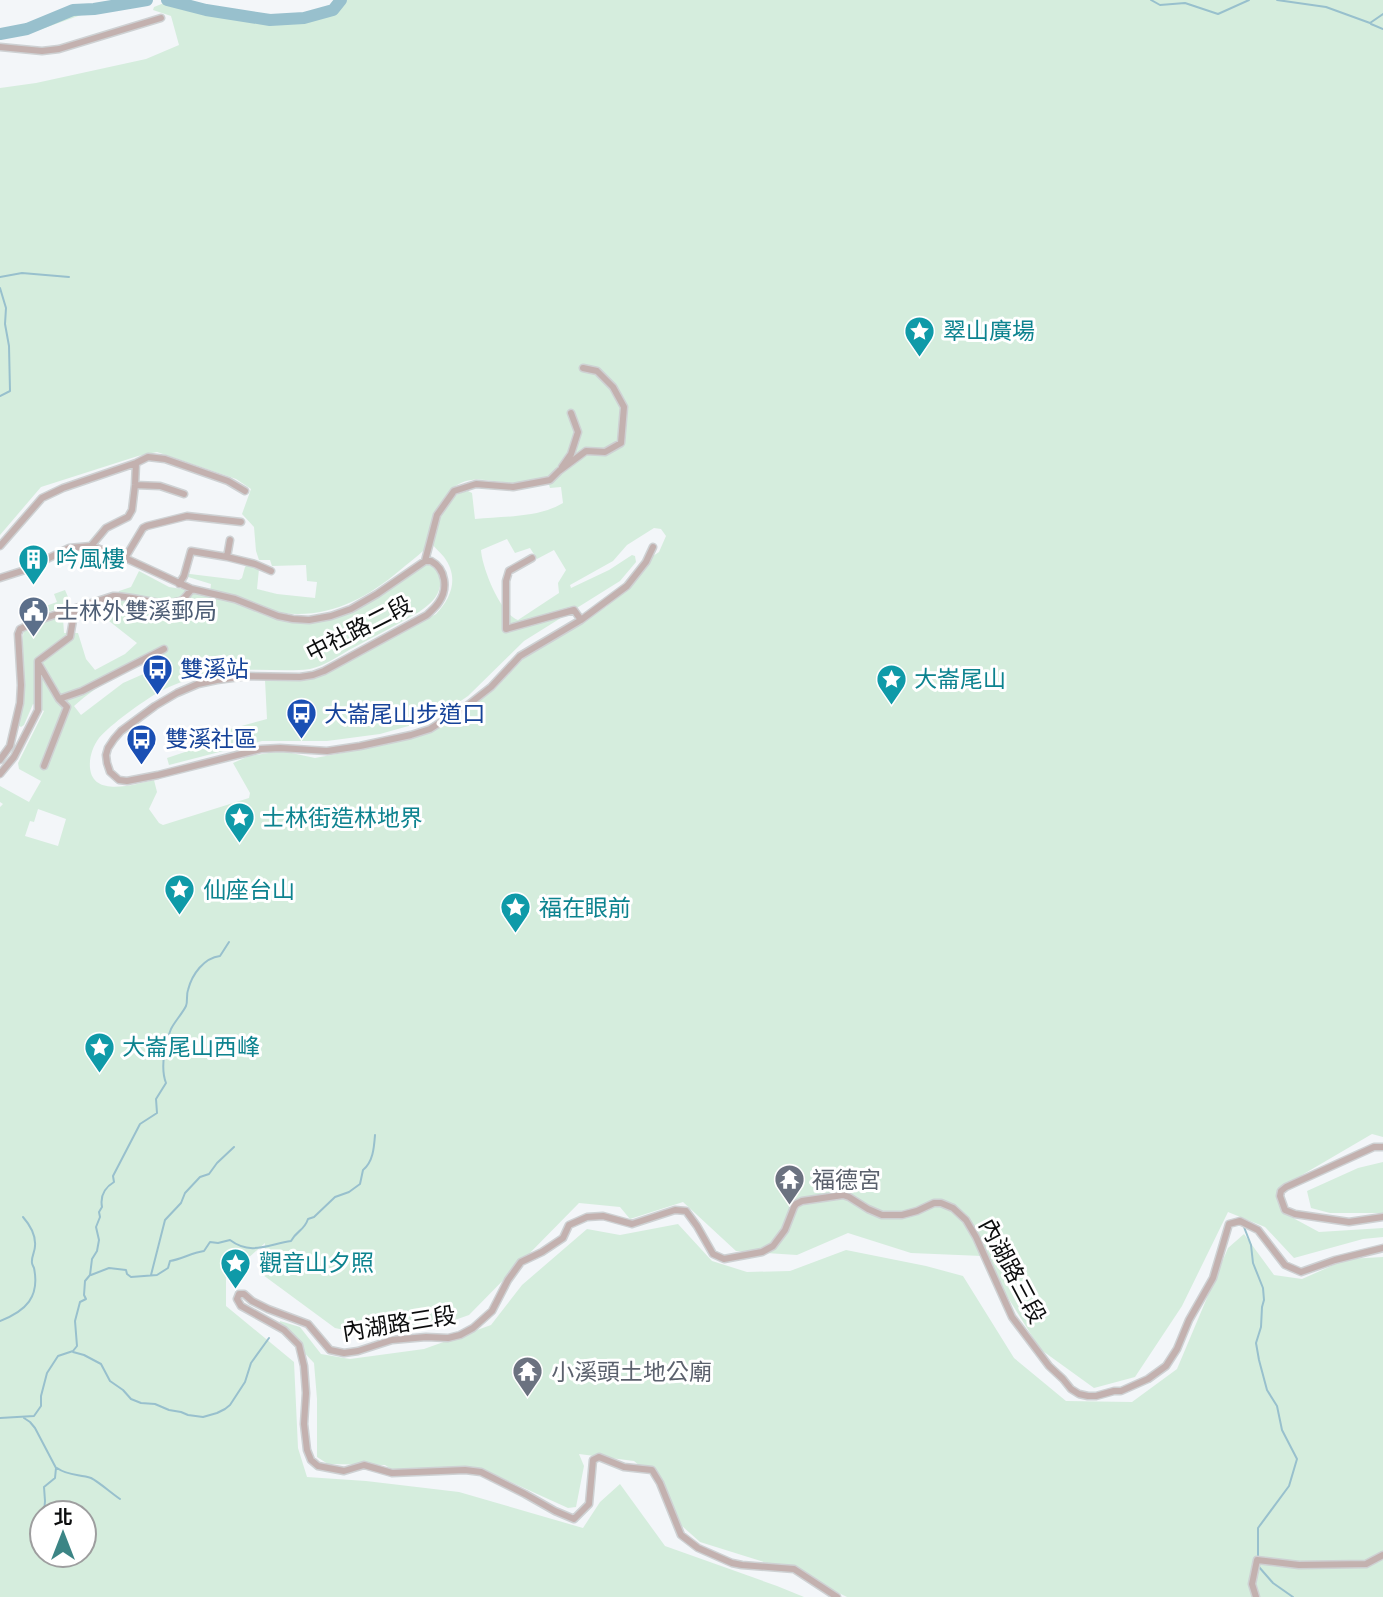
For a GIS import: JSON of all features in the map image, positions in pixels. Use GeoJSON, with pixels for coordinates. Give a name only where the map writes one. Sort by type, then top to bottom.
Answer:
{"type":"FeatureCollection","features":[{"type":"Feature","properties":{"kind":"street"},"geometry":{"type":"LineString","coordinates":[[0,47],[42,51],[59,49],[162,18]]}},
{"type":"Feature","properties":{"kind":"street"},"geometry":{"type":"LineString","coordinates":[[425,561],[437,515],[454,491],[476,484],[513,487],[550,480],[586,451],[605,452],[621,443],[624,407],[613,387],[597,370],[583,368]]}},
{"type":"Feature","properties":{"kind":"street"},"geometry":{"type":"LineString","coordinates":[[559,471],[571,454],[578,432],[571,413]]}},
{"type":"Feature","properties":{"kind":"street"},"geometry":{"type":"LineString","coordinates":[[0,546],[42,498],[62,488],[136,464],[148,457],[165,459],[228,481],[245,491]]}},
{"type":"Feature","properties":{"kind":"street"},"geometry":{"type":"LineString","coordinates":[[0,578],[25,570],[69,548],[91,546],[106,528],[128,517],[132,510],[136,464]]}},
{"type":"Feature","properties":{"kind":"street"},"geometry":{"type":"LineString","coordinates":[[135,485],[160,486],[184,494]]}},
{"type":"Feature","properties":{"kind":"street"},"geometry":{"type":"LineString","coordinates":[[125,558],[146,526],[187,516],[241,522]]}},
{"type":"Feature","properties":{"kind":"street"},"geometry":{"type":"LineString","coordinates":[[227,557],[230,540]]}},
{"type":"Feature","properties":{"kind":"street","name":"中社路二段"},"geometry":{"type":"LineString","coordinates":[[91,546],[125,558],[192,589],[235,599],[293,619],[309,620],[351,609],[425,561],[436,564],[443,573],[444,589],[440,601],[427,615],[324,671],[300,677],[260,676],[198,684],[155,706],[121,731],[108,748],[106,755],[110,772],[119,780],[127,781],[261,749],[327,751],[430,729],[491,687],[520,656],[581,620],[627,586],[646,562],[653,547]]}},
{"type":"Feature","properties":{"kind":"street"},"geometry":{"type":"LineString","coordinates":[[179,584],[191,551],[256,564],[271,571]]}},
{"type":"Feature","properties":{"kind":"street"},"geometry":{"type":"LineString","coordinates":[[532,558],[509,571],[506,581],[506,629],[574,610],[581,620]]}},
{"type":"Feature","properties":{"kind":"street"},"geometry":{"type":"LineString","coordinates":[[0,760],[10,746],[20,703],[20,629],[113,596],[179,601],[192,589]]}},
{"type":"Feature","properties":{"kind":"street"},"geometry":{"type":"LineString","coordinates":[[37,661],[70,637],[75,609]]}},
{"type":"Feature","properties":{"kind":"street"},"geometry":{"type":"LineString","coordinates":[[59,699],[82,691],[164,649]]}},
{"type":"Feature","properties":{"kind":"street"},"geometry":{"type":"LineString","coordinates":[[37,661],[66,707],[44,766]]}},
{"type":"Feature","properties":{"kind":"street"},"geometry":{"type":"LineString","coordinates":[[0,774],[14,757],[38,710],[37,661]]}},
{"type":"Feature","properties":{"kind":"street"},"geometry":{"type":"LineString","coordinates":[[1383,1147],[1374,1147],[1312,1175],[1281,1191],[1280,1196],[1285,1210],[1295,1214],[1349,1222],[1383,1217]]}},
{"type":"Feature","properties":{"kind":"street","name":"內湖路三段"},"geometry":{"type":"LineString","coordinates":[[837,1597],[793,1569],[732,1563],[698,1548],[681,1535],[652,1470],[624,1467],[599,1457],[593,1460],[589,1504],[574,1519],[481,1472],[465,1470],[392,1473],[364,1465],[344,1471],[318,1466],[311,1460],[307,1450],[304,1366],[299,1345],[284,1330],[242,1306],[237,1299],[239,1294],[244,1294],[268,1310],[308,1324],[330,1350],[344,1353],[392,1340],[448,1338],[473,1328],[492,1311],[521,1262],[563,1238],[569,1225],[587,1217],[603,1216],[632,1224],[675,1210],[685,1211],[713,1254],[724,1259],[762,1252],[773,1246],[785,1230],[794,1207],[802,1201],[843,1195],[876,1213],[887,1215],[902,1215],[941,1203],[953,1208],[966,1220],[1012,1317],[1040,1356],[1071,1390],[1096,1396],[1121,1391],[1148,1379],[1166,1366],[1213,1278],[1229,1224],[1240,1221],[1258,1230],[1285,1265],[1301,1272],[1383,1248]]}},
{"type":"Feature","properties":{"kind":"street"},"geometry":{"type":"LineString","coordinates":[[1256,1597],[1252,1584],[1257,1560],[1299,1564],[1366,1564],[1383,1555]]}},
{"type":"Feature","properties":{"kind":"green space"},"geometry":{"type":"Polygon","coordinates":[[[347,0],[1383,0],[1383,1137],[1372,1134],[1278,1189],[1282,1212],[1319,1232],[1383,1228],[1383,1237],[1363,1239],[1294,1258],[1265,1227],[1228,1212],[1182,1306],[1135,1377],[1094,1388],[1040,1349],[982,1256],[911,1253],[848,1233],[797,1255],[736,1251],[683,1202],[630,1219],[620,1207],[579,1203],[469,1315],[432,1328],[367,1335],[335,1328],[263,1275],[265,1243],[226,1278],[226,1306],[294,1362],[298,1448],[307,1477],[459,1492],[583,1528],[600,1502],[620,1484],[665,1546],[804,1597],[0,1597],[0,807],[3,804],[0,802],[0,786],[29,802],[41,781],[19,769],[18,763],[44,711],[33,704],[24,725],[18,725],[24,629],[54,618],[63,618],[64,633],[78,633],[86,659],[95,670],[125,654],[137,643],[107,617],[114,609],[119,591],[131,587],[139,571],[169,587],[231,601],[267,616],[293,621],[324,620],[346,614],[424,564],[436,569],[440,586],[436,597],[428,605],[325,664],[310,669],[235,671],[190,679],[152,696],[104,733],[93,748],[91,756],[90,768],[93,777],[99,783],[116,787],[154,780],[157,792],[149,809],[163,825],[249,798],[250,793],[233,763],[249,756],[282,751],[315,758],[374,747],[432,731],[458,717],[494,690],[523,659],[606,607],[635,580],[659,552],[666,536],[661,529],[654,528],[627,545],[613,561],[570,585],[571,588],[609,570],[632,555],[635,556],[636,562],[620,581],[524,641],[468,696],[440,715],[380,734],[327,741],[262,741],[169,765],[167,758],[209,744],[214,735],[267,719],[265,680],[319,677],[436,614],[450,594],[452,579],[449,564],[432,544],[443,511],[460,493],[472,493],[475,519],[520,516],[553,508],[563,503],[561,487],[550,488],[547,478],[521,483],[477,479],[461,483],[450,491],[439,507],[433,519],[428,543],[421,553],[386,581],[359,598],[345,605],[315,613],[282,613],[255,607],[210,592],[211,584],[185,576],[190,574],[239,580],[247,565],[259,569],[257,589],[315,598],[317,582],[307,581],[306,565],[272,566],[270,560],[259,560],[254,527],[242,514],[251,489],[236,479],[157,452],[41,487],[0,535],[0,88],[36,83],[146,59],[179,45],[171,16],[153,10],[164,3],[208,14],[301,24],[335,14],[347,0]],[[507,539],[481,550],[485,568],[499,600],[518,620],[559,593],[558,583],[566,570],[554,550],[537,559],[530,548],[515,553],[507,539]],[[161,654],[104,683],[74,706],[81,715],[123,683],[166,664],[161,654]],[[38,809],[25,836],[58,846],[66,819],[38,809]]]}},
{"type":"Feature","properties":{"kind":"green space"},"geometry":{"type":"Polygon","coordinates":[[[73,13],[81,15],[36,31],[0,39],[0,35],[26,31],[73,13]]]}},
{"type":"Feature","properties":{"kind":"green space"},"geometry":{"type":"Polygon","coordinates":[[[65,590],[71,604],[45,613],[43,607],[57,602],[54,594],[65,590]]]}},
{"type":"Feature","properties":{"kind":"green space"},"geometry":{"type":"Polygon","coordinates":[[[1383,1162],[1383,1213],[1330,1213],[1311,1208],[1307,1191],[1358,1168],[1383,1162]]]}},
{"type":"Feature","properties":{"kind":"green space"},"geometry":{"type":"Polygon","coordinates":[[[678,1224],[712,1261],[747,1272],[790,1271],[846,1250],[963,1276],[1014,1358],[1066,1401],[1132,1402],[1177,1369],[1228,1248],[1244,1234],[1274,1275],[1302,1279],[1347,1259],[1383,1257],[1383,1597],[847,1597],[796,1572],[700,1542],[682,1526],[658,1481],[634,1461],[579,1454],[584,1466],[576,1507],[568,1508],[493,1474],[398,1474],[385,1465],[328,1464],[317,1457],[314,1363],[279,1326],[280,1321],[300,1327],[321,1354],[350,1359],[424,1349],[491,1325],[522,1285],[587,1229],[620,1235],[678,1224]]]}},
{"type":"Feature","properties":{"kind":"waterway"},"geometry":{"type":"LineString","coordinates":[[0,34],[27,29],[73,10],[147,0]]}},
{"type":"Feature","properties":{"kind":"waterway"},"geometry":{"type":"LineString","coordinates":[[167,0],[206,10],[270,20],[304,18],[333,10],[341,0]]}},
{"type":"Feature","properties":{"kind":"waterway"},"geometry":{"type":"LineString","coordinates":[[1151,0],[1160,5],[1185,3],[1218,14],[1249,0]]}},
{"type":"Feature","properties":{"kind":"waterway"},"geometry":{"type":"LineString","coordinates":[[1277,0],[1326,7],[1370,23],[1383,14]]}},
{"type":"Feature","properties":{"kind":"waterway"},"geometry":{"type":"LineString","coordinates":[[1371,24],[1383,29]]}},
{"type":"Feature","properties":{"kind":"waterway"},"geometry":{"type":"LineString","coordinates":[[0,277],[22,273],[69,277]]}},
{"type":"Feature","properties":{"kind":"waterway"},"geometry":{"type":"LineString","coordinates":[[0,288],[6,308],[10,391],[0,396]]}},
{"type":"Feature","properties":{"kind":"waterway"},"geometry":{"type":"LineString","coordinates":[[0,1418],[34,1416],[41,1406],[47,1373],[58,1356],[73,1351],[77,1346],[75,1321],[80,1302],[86,1299],[85,1281],[90,1275],[92,1259],[97,1251],[99,1240],[96,1227],[102,1196],[114,1182],[113,1176],[140,1124],[157,1113],[156,1099],[166,1083],[163,1063],[167,1042],[171,1029],[186,1006],[192,978],[204,963],[220,956],[229,942]]}},
{"type":"Feature","properties":{"kind":"waterway"},"geometry":{"type":"LineString","coordinates":[[91,1275],[109,1268],[126,1270],[131,1277],[157,1275],[168,1268],[170,1261],[204,1251],[210,1242],[230,1240],[245,1247],[260,1248],[291,1241],[308,1219],[314,1217],[335,1197],[360,1184],[363,1170],[372,1154],[375,1135]]}},
{"type":"Feature","properties":{"kind":"waterway"},"geometry":{"type":"LineString","coordinates":[[151,1275],[165,1220],[200,1177],[209,1174],[234,1147]]}},
{"type":"Feature","properties":{"kind":"waterway"},"geometry":{"type":"LineString","coordinates":[[0,1321],[24,1307],[33,1295],[35,1287],[32,1264],[35,1238],[23,1217]]}},
{"type":"Feature","properties":{"kind":"waterway"},"geometry":{"type":"LineString","coordinates":[[1244,1227],[1251,1245],[1253,1263],[1263,1288],[1261,1327],[1256,1343],[1259,1360],[1267,1390],[1277,1406],[1282,1430],[1297,1459],[1289,1486],[1258,1528],[1258,1558]]}},
{"type":"Feature","properties":{"kind":"waterway"},"geometry":{"type":"LineString","coordinates":[[73,1352],[101,1364],[110,1381],[131,1399],[203,1417],[230,1405],[245,1382],[251,1363],[269,1338]]}},
{"type":"Feature","properties":{"kind":"waterway"},"geometry":{"type":"LineString","coordinates":[[24,1418],[35,1428],[56,1468],[55,1478],[44,1487],[45,1499]]}},
{"type":"Feature","properties":{"kind":"waterway"},"geometry":{"type":"LineString","coordinates":[[57,1468],[69,1474],[91,1478],[120,1499]]}},
{"type":"Feature","properties":{"kind":"waterway"},"geometry":{"type":"LineString","coordinates":[[1259,1567],[1273,1583],[1293,1597]]}},
{"type":"Feature","properties":{"kind":"place","name":"翠山廣場"},"geometry":{"type":"Point","coordinates":[920,358]}},
{"type":"Feature","properties":{"kind":"place","name":"吟風樓"},"geometry":{"type":"Point","coordinates":[33,586]}},
{"type":"Feature","properties":{"kind":"place","name":"士林外雙溪郵局"},"geometry":{"type":"Point","coordinates":[33,638]}},
{"type":"Feature","properties":{"kind":"place","name":"雙溪站"},"geometry":{"type":"Point","coordinates":[157,696]}},
{"type":"Feature","properties":{"kind":"place","name":"大崙尾山"},"geometry":{"type":"Point","coordinates":[891,706]}},
{"type":"Feature","properties":{"kind":"place","name":"大崙尾山步道口"},"geometry":{"type":"Point","coordinates":[301,741]}},
{"type":"Feature","properties":{"kind":"place","name":"雙溪社區"},"geometry":{"type":"Point","coordinates":[142,766]}},
{"type":"Feature","properties":{"kind":"place","name":"士林街造林地界"},"geometry":{"type":"Point","coordinates":[239,845]}},
{"type":"Feature","properties":{"kind":"place","name":"仙座台山"},"geometry":{"type":"Point","coordinates":[180,917]}},
{"type":"Feature","properties":{"kind":"place","name":"福在眼前"},"geometry":{"type":"Point","coordinates":[516,935]}},
{"type":"Feature","properties":{"kind":"place","name":"大崙尾山西峰"},"geometry":{"type":"Point","coordinates":[99,1074]}},
{"type":"Feature","properties":{"kind":"place","name":"福德宮"},"geometry":{"type":"Point","coordinates":[789,1207]}},
{"type":"Feature","properties":{"kind":"place","name":"觀音山夕照"},"geometry":{"type":"Point","coordinates":[236,1290]}},
{"type":"Feature","properties":{"kind":"place","name":"小溪頭土地公廟"},"geometry":{"type":"Point","coordinates":[528,1399]}}]}
